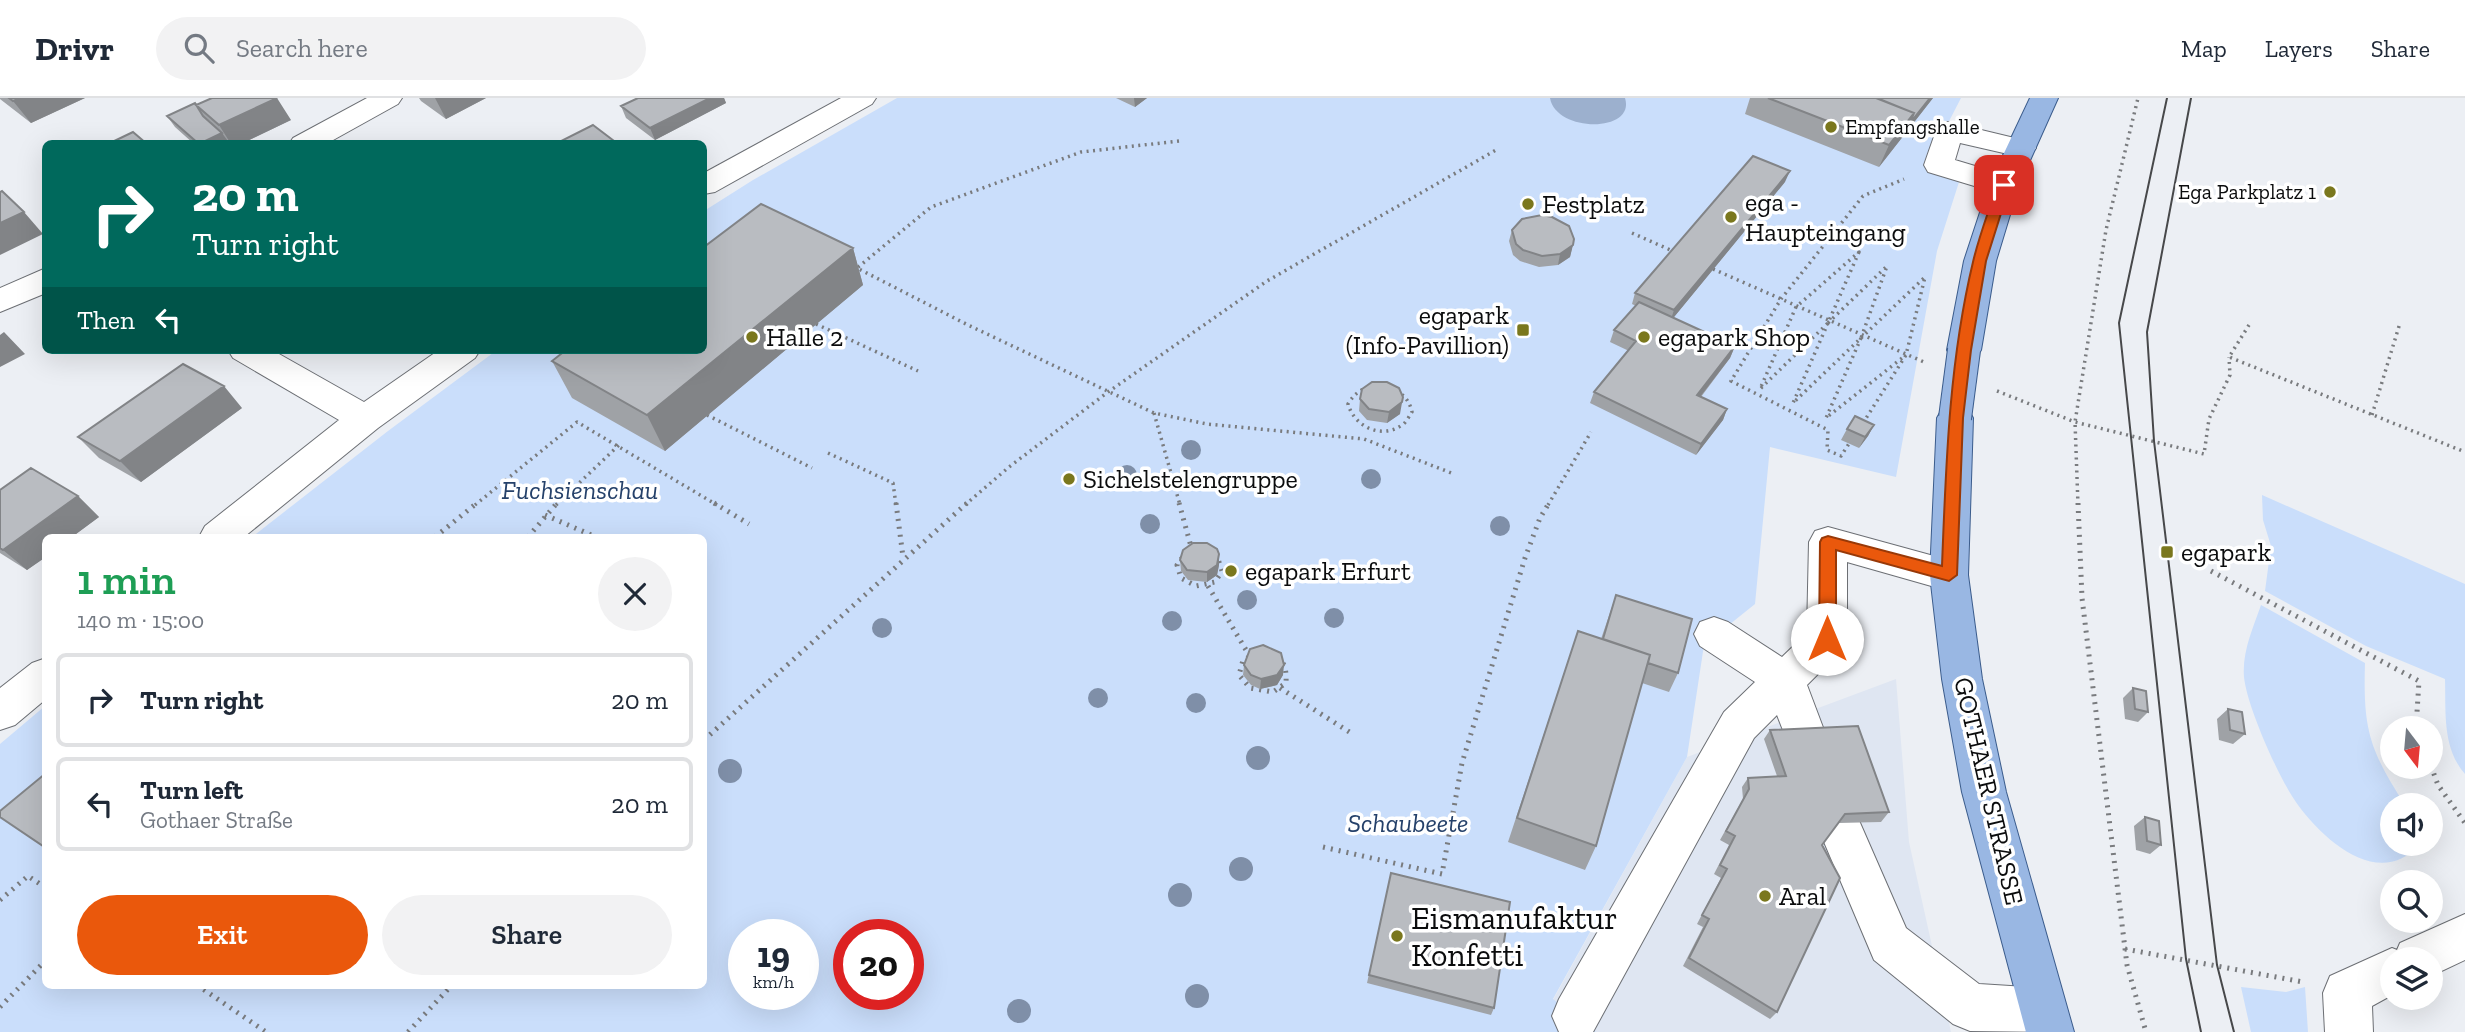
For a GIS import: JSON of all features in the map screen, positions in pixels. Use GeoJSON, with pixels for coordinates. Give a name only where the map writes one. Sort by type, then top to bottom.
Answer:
{"type":"FeatureCollection","features":[{"type":"Feature","properties":{"kind":"main road","name":"GOTHAER STRASSE"},"geometry":{"type":"LineString","coordinates":[[2044,98],[2004,185],[1980,261],[1955,418],[1949,575],[1962,679],[1975,749],[2047,1022]]}},
{"type":"Feature","properties":{"kind":"street"},"geometry":{"type":"LineString","coordinates":[[310,140],[388,98]]}},
{"type":"Feature","properties":{"kind":"street"},"geometry":{"type":"LineString","coordinates":[[707,183],[862,98]]}},
{"type":"Feature","properties":{"kind":"street"},"geometry":{"type":"LineString","coordinates":[[2004,185],[1940,165],[1948,131],[2021,148]]}},
{"type":"Feature","properties":{"kind":"street"},"geometry":{"type":"LineString","coordinates":[[0,302],[42,281]]}},
{"type":"Feature","properties":{"kind":"street"},"geometry":{"type":"LineString","coordinates":[[252,354],[365,419]]}},
{"type":"Feature","properties":{"kind":"street"},"geometry":{"type":"LineString","coordinates":[[222,534],[365,419],[457,354]]}},
{"type":"Feature","properties":{"kind":"street"},"geometry":{"type":"LineString","coordinates":[[1576,1016],[1739,725],[1827,639],[1828,542],[1949,575]]}},
{"type":"Feature","properties":{"kind":"street"},"geometry":{"type":"LineString","coordinates":[[1714,635],[1785,680],[1806,738]]}},
{"type":"Feature","properties":{"kind":"street"},"geometry":{"type":"LineString","coordinates":[[0,712],[42,679]]}},
{"type":"Feature","properties":{"kind":"street"},"geometry":{"type":"LineString","coordinates":[[1838,823],[1890,944],[1970,1007],[2047,1022]]}},
{"type":"Feature","properties":{"kind":"street"},"geometry":{"type":"LineString","coordinates":[[2442,947],[2465,936]]}},
{"type":"Feature","properties":{"kind":"street"},"geometry":{"type":"LineString","coordinates":[[2348,1013],[2380,982]]}},
{"type":"Feature","properties":{"kind":"path"},"geometry":{"type":"LineString","coordinates":[[2138,98],[2106,230],[2075,422],[2082,598],[2125,949],[2146,1032]]}},
{"type":"Feature","properties":{"kind":"path"},"geometry":{"type":"LineString","coordinates":[[1179,141],[1081,152],[931,207],[857,268],[968,325],[1154,413],[1207,424],[1364,439],[1454,474]]}},
{"type":"Feature","properties":{"kind":"path"},"geometry":{"type":"LineString","coordinates":[[707,737],[904,557],[1009,467],[1108,391],[1267,281],[1496,150]]}},
{"type":"Feature","properties":{"kind":"path"},"geometry":{"type":"LineString","coordinates":[[1906,355],[1826,418],[1862,336],[1887,266],[1829,321],[1760,389],[1796,307],[1859,252],[1829,321],[1793,403],[1862,336],[1925,277],[1906,355],[1841,456],[1827,450],[1828,430],[1731,381],[1781,299],[1863,196],[1940,165]]}},
{"type":"Feature","properties":{"kind":"path"},"geometry":{"type":"LineString","coordinates":[[1632,233],[1676,253]]}},
{"type":"Feature","properties":{"kind":"path"},"geometry":{"type":"LineString","coordinates":[[1713,269],[1930,365]]}},
{"type":"Feature","properties":{"kind":"path"},"geometry":{"type":"LineString","coordinates":[[2372,415],[2400,323]]}},
{"type":"Feature","properties":{"kind":"path"},"geometry":{"type":"LineString","coordinates":[[816,324],[918,371]]}},
{"type":"Feature","properties":{"kind":"path"},"geometry":{"type":"LineString","coordinates":[[1993,390],[2075,422],[2204,454],[2209,419],[2230,375],[2229,357],[2249,325]]}},
{"type":"Feature","properties":{"kind":"path"},"geometry":{"type":"LineString","coordinates":[[2229,357],[2465,452]]}},
{"type":"Feature","properties":{"kind":"path"},"geometry":{"type":"LineString","coordinates":[[1378,385],[1406,396],[1412,412],[1403,425],[1385,431],[1367,429],[1353,420],[1349,412],[1348,404],[1358,391],[1378,385]]}},
{"type":"Feature","properties":{"kind":"path"},"geometry":{"type":"LineString","coordinates":[[1154,413],[1192,551]]}},
{"type":"Feature","properties":{"kind":"path"},"geometry":{"type":"LineString","coordinates":[[707,415],[812,468]]}},
{"type":"Feature","properties":{"kind":"path"},"geometry":{"type":"LineString","coordinates":[[439,534],[577,422],[749,524]]}},
{"type":"Feature","properties":{"kind":"path"},"geometry":{"type":"LineString","coordinates":[[1364,439],[1367,429]]}},
{"type":"Feature","properties":{"kind":"path"},"geometry":{"type":"LineString","coordinates":[[1323,847],[1442,874],[1462,763],[1525,558],[1540,518],[1591,432]]}},
{"type":"Feature","properties":{"kind":"path"},"geometry":{"type":"LineString","coordinates":[[530,534],[545,515],[619,445]]}},
{"type":"Feature","properties":{"kind":"path"},"geometry":{"type":"LineString","coordinates":[[828,453],[893,483],[904,557]]}},
{"type":"Feature","properties":{"kind":"path"},"geometry":{"type":"LineString","coordinates":[[504,481],[561,500]]}},
{"type":"Feature","properties":{"kind":"path"},"geometry":{"type":"LineString","coordinates":[[545,515],[589,534]]}},
{"type":"Feature","properties":{"kind":"path"},"geometry":{"type":"LineString","coordinates":[[1208,550],[1215,553],[1223,564],[1221,577],[1208,586],[1188,584],[1180,578],[1177,565],[1180,559],[1192,551],[1208,550]]}},
{"type":"Feature","properties":{"kind":"path"},"geometry":{"type":"LineString","coordinates":[[2211,571],[2419,681],[2417,716]]}},
{"type":"Feature","properties":{"kind":"path"},"geometry":{"type":"LineString","coordinates":[[1208,586],[1249,655]]}},
{"type":"Feature","properties":{"kind":"path"},"geometry":{"type":"LineString","coordinates":[[1271,652],[1284,661],[1288,676],[1280,688],[1273,692],[1260,693],[1242,683],[1239,669],[1249,655],[1271,652]]}},
{"type":"Feature","properties":{"kind":"path"},"geometry":{"type":"LineString","coordinates":[[1280,688],[1352,733]]}},
{"type":"Feature","properties":{"kind":"path"},"geometry":{"type":"LineString","coordinates":[[2436,779],[2465,823]]}},
{"type":"Feature","properties":{"kind":"path"},"geometry":{"type":"LineString","coordinates":[[0,900],[28,876],[42,885]]}},
{"type":"Feature","properties":{"kind":"path"},"geometry":{"type":"LineString","coordinates":[[2125,949],[2280,976],[2348,1013]]}},
{"type":"Feature","properties":{"kind":"path"},"geometry":{"type":"LineString","coordinates":[[0,1007],[42,964]]}},
{"type":"Feature","properties":{"kind":"path"},"geometry":{"type":"LineString","coordinates":[[203,989],[266,1032]]}},
{"type":"Feature","properties":{"kind":"path"},"geometry":{"type":"LineString","coordinates":[[408,1032],[448,989]]}},
{"type":"Feature","properties":{"kind":"shaded area"},"geometry":{"type":"Polygon","coordinates":[[[1550,98],[1625,98],[1625,109],[1619,118],[1608,123],[1579,123],[1566,118],[1555,109],[1550,98]]]}},
{"type":"Feature","properties":{"kind":"shaded area"},"geometry":{"type":"Polygon","coordinates":[[[1896,679],[1909,842],[1951,1032],[1596,1032],[1553,1000],[1687,757],[1896,679]]]}},
{"type":"Feature","properties":{"kind":"green space","name":"egapark Erfurt"},"geometry":{"type":"Polygon","coordinates":[[[897,98],[1961,98],[1945,129],[1934,173],[1959,182],[1937,251],[1896,477],[1770,447],[1755,604],[1704,645],[1687,757],[1553,999],[1596,1032],[0,1032],[0,744],[42,709],[42,989],[707,989],[707,534],[256,534],[492,354],[707,354],[707,209],[897,98]]]}},
{"type":"Feature","properties":{"kind":"green space"},"geometry":{"type":"Polygon","coordinates":[[[2262,495],[2465,584],[2465,774],[2452,753],[2449,741],[2445,679],[2366,646],[2265,591],[2271,546],[2263,520],[2262,495]]]}},
{"type":"Feature","properties":{"kind":"green space"},"geometry":{"type":"Polygon","coordinates":[[[2261,605],[2365,663],[2367,722],[2380,762],[2380,779],[2390,779],[2398,793],[2380,793],[2380,856],[2404,857],[2388,863],[2371,862],[2354,856],[2323,833],[2298,805],[2274,762],[2246,690],[2244,668],[2261,605]]]}},
{"type":"Feature","properties":{"kind":"green space"},"geometry":{"type":"Polygon","coordinates":[[[2241,987],[2286,992],[2305,987],[2308,1032],[2251,1032],[2241,987]]]}},
{"type":"Feature","properties":{"kind":"building"},"geometry":{"type":"Polygon","coordinates":[[[212,98],[277,98],[219,125],[196,105],[212,98]]]}},
{"type":"Feature","properties":{"kind":"building"},"geometry":{"type":"Polygon","coordinates":[[[638,98],[710,98],[650,128],[621,106],[638,98]]]}},
{"type":"Feature","properties":{"kind":"building"},"geometry":{"type":"Polygon","coordinates":[[[1768,98],[1876,98],[1914,113],[1889,145],[1768,98]]]}},
{"type":"Feature","properties":{"kind":"building"},"geometry":{"type":"Polygon","coordinates":[[[1877,98],[1930,98],[1910,123],[1914,113],[1877,98]]]}},
{"type":"Feature","properties":{"kind":"building"},"geometry":{"type":"Polygon","coordinates":[[[195,103],[203,116],[222,133],[207,140],[194,140],[167,116],[195,103]]]}},
{"type":"Feature","properties":{"kind":"building"},"geometry":{"type":"Polygon","coordinates":[[[593,125],[613,140],[563,140],[593,125]]]}},
{"type":"Feature","properties":{"kind":"building"},"geometry":{"type":"Polygon","coordinates":[[[133,132],[142,140],[116,140],[133,132]]]}},
{"type":"Feature","properties":{"kind":"building","name":"ega - Haupteingang"},"geometry":{"type":"Polygon","coordinates":[[[1753,156],[1790,171],[1674,310],[1635,293],[1753,156]]]}},
{"type":"Feature","properties":{"kind":"building"},"geometry":{"type":"Polygon","coordinates":[[[0,192],[24,212],[0,223],[0,192]]]}},
{"type":"Feature","properties":{"kind":"building"},"geometry":{"type":"Polygon","coordinates":[[[761,204],[853,248],[647,415],[552,361],[561,354],[707,354],[707,245],[761,204]]]}},
{"type":"Feature","properties":{"kind":"building"},"geometry":{"type":"Polygon","coordinates":[[[1542,215],[1569,226],[1574,239],[1573,245],[1560,254],[1542,256],[1523,250],[1516,244],[1512,230],[1522,219],[1542,215]]]}},
{"type":"Feature","properties":{"kind":"building"},"geometry":{"type":"Polygon","coordinates":[[[1639,302],[1735,346],[1697,395],[1727,409],[1701,444],[1594,392],[1636,341],[1614,330],[1639,302]]]}},
{"type":"Feature","properties":{"kind":"building"},"geometry":{"type":"Polygon","coordinates":[[[183,364],[224,386],[120,461],[78,437],[183,364]]]}},
{"type":"Feature","properties":{"kind":"building"},"geometry":{"type":"Polygon","coordinates":[[[1372,382],[1387,382],[1399,388],[1402,402],[1389,412],[1369,409],[1360,399],[1362,389],[1372,382]]]}},
{"type":"Feature","properties":{"kind":"building"},"geometry":{"type":"Polygon","coordinates":[[[1855,416],[1874,425],[1865,437],[1847,429],[1855,416]]]}},
{"type":"Feature","properties":{"kind":"building"},"geometry":{"type":"Polygon","coordinates":[[[31,468],[78,496],[3,550],[0,548],[0,490],[31,468]]]}},
{"type":"Feature","properties":{"kind":"building"},"geometry":{"type":"Polygon","coordinates":[[[1193,543],[1207,543],[1217,549],[1217,565],[1207,572],[1187,570],[1180,560],[1183,550],[1193,543]]]}},
{"type":"Feature","properties":{"kind":"building"},"geometry":{"type":"Polygon","coordinates":[[[1616,595],[1692,619],[1678,673],[1648,663],[1650,655],[1603,639],[1616,595]]]}},
{"type":"Feature","properties":{"kind":"building"},"geometry":{"type":"Polygon","coordinates":[[[1578,631],[1650,655],[1596,846],[1517,818],[1578,631]]]}},
{"type":"Feature","properties":{"kind":"building"},"geometry":{"type":"Polygon","coordinates":[[[1263,645],[1281,653],[1284,665],[1277,675],[1261,679],[1251,675],[1244,665],[1250,649],[1263,645]]]}},
{"type":"Feature","properties":{"kind":"building"},"geometry":{"type":"Polygon","coordinates":[[[2133,688],[2146,691],[2148,712],[2135,709],[2133,688]]]}},
{"type":"Feature","properties":{"kind":"building"},"geometry":{"type":"Polygon","coordinates":[[[2228,709],[2242,712],[2245,734],[2230,730],[2228,709]]]}},
{"type":"Feature","properties":{"kind":"building"},"geometry":{"type":"Polygon","coordinates":[[[1858,726],[1889,812],[1845,814],[1822,845],[1840,878],[1777,1012],[1689,958],[1709,919],[1702,915],[1727,869],[1720,865],[1735,836],[1726,831],[1749,789],[1748,778],[1786,776],[1770,730],[1858,726]]]}},
{"type":"Feature","properties":{"kind":"building"},"geometry":{"type":"Polygon","coordinates":[[[42,776],[42,845],[0,817],[0,811],[42,776]]]}},
{"type":"Feature","properties":{"kind":"building"},"geometry":{"type":"Polygon","coordinates":[[[2145,817],[2159,821],[2161,845],[2147,841],[2145,817]]]}},
{"type":"Feature","properties":{"kind":"building"},"geometry":{"type":"Polygon","coordinates":[[[1391,873],[1510,902],[1494,1008],[1369,975],[1391,873]]]}},
{"type":"Feature","properties":{"kind":"tram line"},"geometry":{"type":"LineString","coordinates":[[2167,98],[2119,323],[2186,959],[2201,1032]]}},
{"type":"Feature","properties":{"kind":"tram line"},"geometry":{"type":"LineString","coordinates":[[2191,98],[2147,332],[2154,441],[2217,965],[2234,1032]]}},
{"type":"Feature","properties":{"kind":"place","name":"Empfangshalle"},"geometry":{"type":"Point","coordinates":[1831,127]}},
{"type":"Feature","properties":{"kind":"place","name":"Ega Parkplatz 1"},"geometry":{"type":"Point","coordinates":[2330,192]}},
{"type":"Feature","properties":{"kind":"place","name":"Festplatz"},"geometry":{"type":"Point","coordinates":[1528,204]}},
{"type":"Feature","properties":{"kind":"place","name":"ega - Haupteingang"},"geometry":{"type":"Point","coordinates":[1731,217]}},
{"type":"Feature","properties":{"kind":"place","name":"egapark (Info-Pavillion)"},"geometry":{"type":"Point","coordinates":[1523,330]}},
{"type":"Feature","properties":{"kind":"place","name":"Halle 2"},"geometry":{"type":"Point","coordinates":[752,337]}},
{"type":"Feature","properties":{"kind":"place","name":"egapark Shop"},"geometry":{"type":"Point","coordinates":[1644,337]}},
{"type":"Feature","properties":{"kind":"place","name":"Sichelstelengruppe"},"geometry":{"type":"Point","coordinates":[1069,479]}},
{"type":"Feature","properties":{"kind":"place","name":"egapark"},"geometry":{"type":"Point","coordinates":[2167,552]}},
{"type":"Feature","properties":{"kind":"place","name":"egapark Erfurt"},"geometry":{"type":"Point","coordinates":[1231,571]}},
{"type":"Feature","properties":{"kind":"place","name":"Aral"},"geometry":{"type":"Point","coordinates":[1765,896]}},
{"type":"Feature","properties":{"kind":"place","name":"Eismanufaktur Konfetti"},"geometry":{"type":"Point","coordinates":[1397,936]}},
{"type":"Feature","properties":{"kind":"route"},"geometry":{"type":"LineString","coordinates":[[1827,639],[1828,542],[1949,575],[1955,418],[1964,350],[1980,261],[2004,185]]}},
{"type":"Feature","properties":{"kind":"park label","name":"Fuchsienschau"},"geometry":{"type":"Point","coordinates":[580,490]}},
{"type":"Feature","properties":{"kind":"park label","name":"Schaubeete"},"geometry":{"type":"Point","coordinates":[1408,823]}}]}
